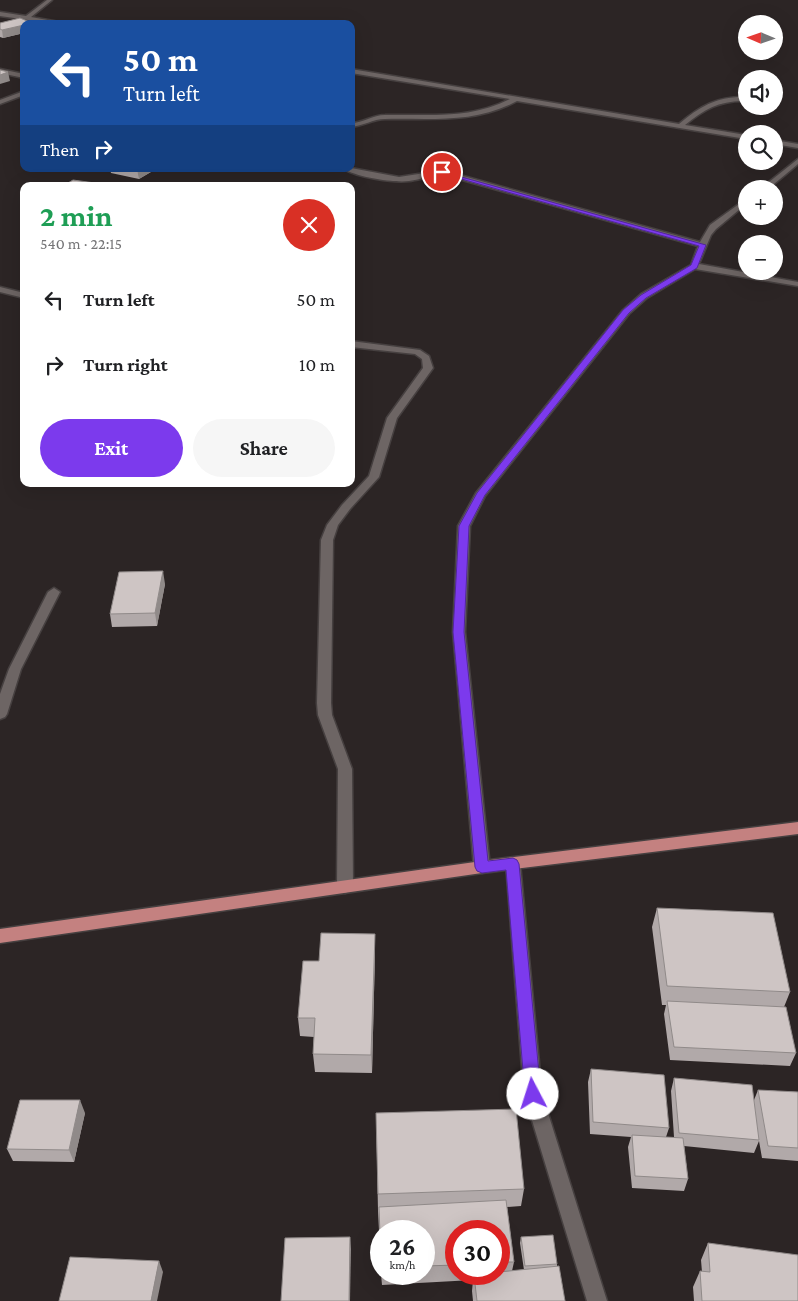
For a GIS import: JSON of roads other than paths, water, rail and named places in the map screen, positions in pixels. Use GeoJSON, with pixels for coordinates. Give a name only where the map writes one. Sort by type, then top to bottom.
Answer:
{"type":"FeatureCollection","features":[{"type":"Feature","properties":{"kind":"main road"},"geometry":{"type":"LineString","coordinates":[[0,936],[482,867],[798,828]]}},
{"type":"Feature","properties":{"kind":"street"},"geometry":{"type":"LineString","coordinates":[[28,17],[50,0]]}},
{"type":"Feature","properties":{"kind":"street"},"geometry":{"type":"LineString","coordinates":[[0,14],[45,20]]}},
{"type":"Feature","properties":{"kind":"street"},"geometry":{"type":"LineString","coordinates":[[0,72],[20,75]]}},
{"type":"Feature","properties":{"kind":"street"},"geometry":{"type":"LineString","coordinates":[[355,72],[738,136]]}},
{"type":"Feature","properties":{"kind":"street"},"geometry":{"type":"LineString","coordinates":[[0,102],[20,94]]}},
{"type":"Feature","properties":{"kind":"street"},"geometry":{"type":"LineString","coordinates":[[355,125],[368,124],[375,118],[383,117],[446,119],[470,116],[491,111],[517,98]]}},
{"type":"Feature","properties":{"kind":"street"},"geometry":{"type":"LineString","coordinates":[[680,126],[706,106],[717,101],[738,98]]}},
{"type":"Feature","properties":{"kind":"street"},"geometry":{"type":"LineString","coordinates":[[783,144],[798,146]]}},
{"type":"Feature","properties":{"kind":"street"},"geometry":{"type":"LineString","coordinates":[[774,180],[798,161]]}},
{"type":"Feature","properties":{"kind":"street"},"geometry":{"type":"LineString","coordinates":[[355,170],[407,179],[434,172],[449,174],[703,245]]}},
{"type":"Feature","properties":{"kind":"street"},"geometry":{"type":"LineString","coordinates":[[482,867],[459,632],[464,526],[480,495],[626,312],[644,296],[694,266],[707,235],[713,227],[738,207]]}},
{"type":"Feature","properties":{"kind":"street"},"geometry":{"type":"LineString","coordinates":[[694,266],[798,284]]}},
{"type":"Feature","properties":{"kind":"street"},"geometry":{"type":"LineString","coordinates":[[0,289],[20,295]]}},
{"type":"Feature","properties":{"kind":"street"},"geometry":{"type":"LineString","coordinates":[[345,887],[345,769],[325,715],[324,703],[328,540],[333,525],[346,507],[374,477],[392,418],[428,368],[426,358],[417,352],[355,344]]}},
{"type":"Feature","properties":{"kind":"street"},"geometry":{"type":"LineString","coordinates":[[0,714],[15,669],[54,592]]}},
{"type":"Feature","properties":{"kind":"street"},"geometry":{"type":"LineString","coordinates":[[513,864],[533,1094],[598,1301]]}}]}
